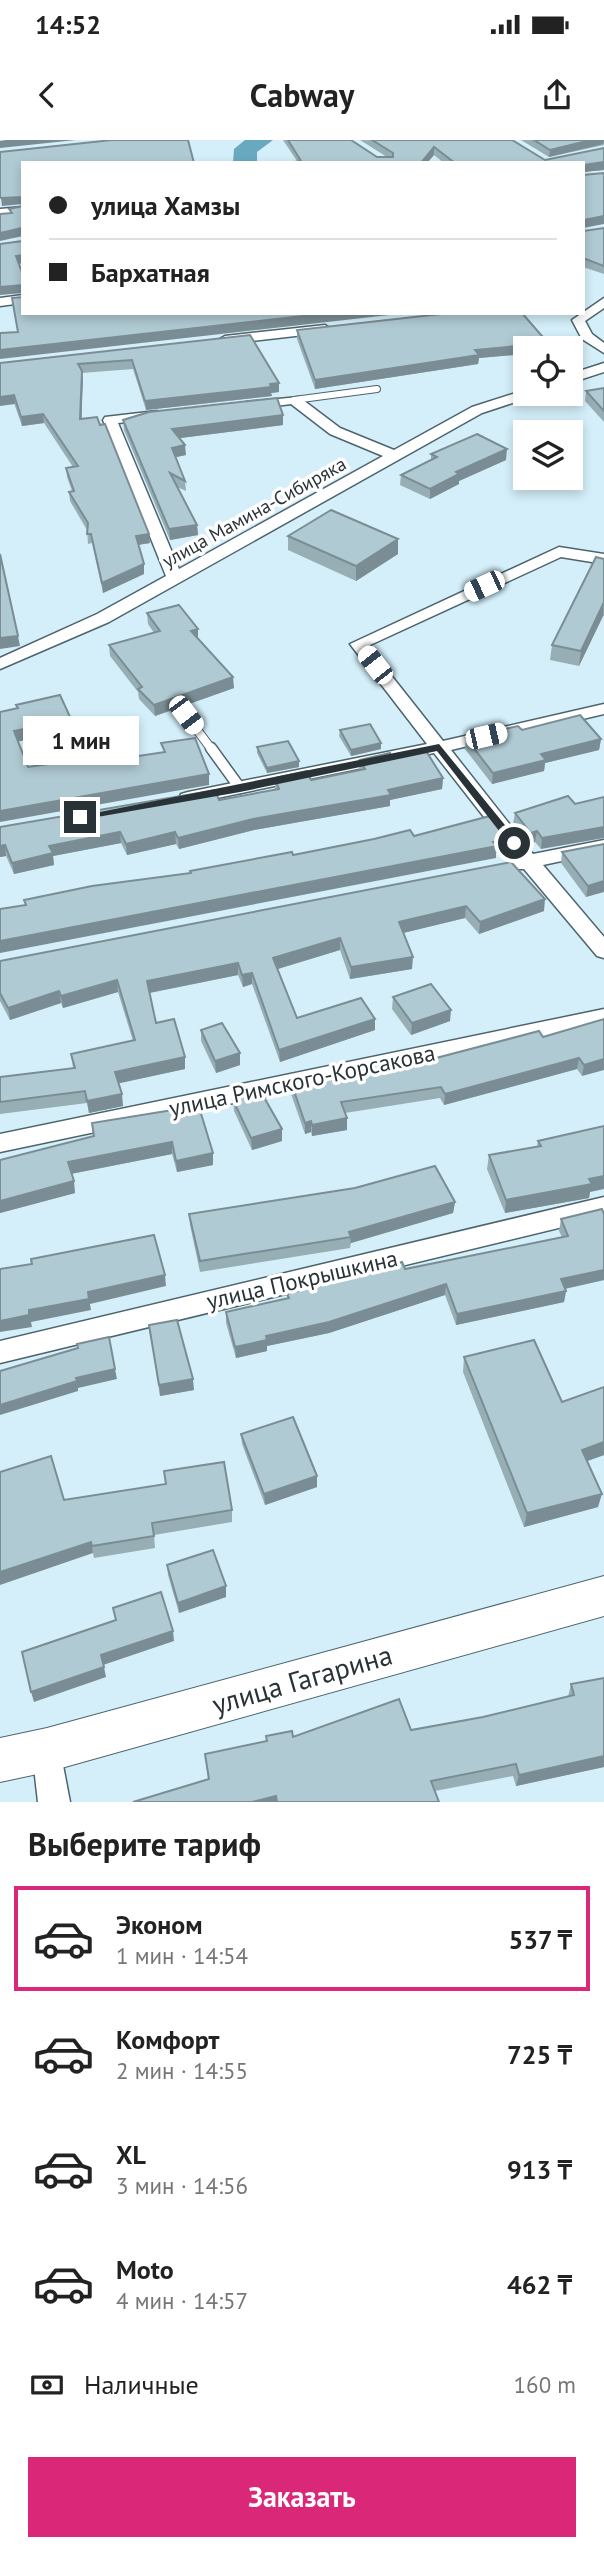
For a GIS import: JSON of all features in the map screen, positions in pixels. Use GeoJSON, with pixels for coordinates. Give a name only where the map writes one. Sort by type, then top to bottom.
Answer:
{"type":"FeatureCollection","features":[{"type":"Feature","properties":{"kind":"main road","name":"улица Гагарина"},"geometry":{"type":"LineString","coordinates":[[0,1760],[47,1750],[604,1596]]}},
{"type":"Feature","properties":{"kind":"street"},"geometry":{"type":"LineString","coordinates":[[0,212],[21,211]]}},
{"type":"Feature","properties":{"kind":"street"},"geometry":{"type":"LineString","coordinates":[[0,302],[21,299]]}},
{"type":"Feature","properties":{"kind":"street"},"geometry":{"type":"LineString","coordinates":[[585,312],[604,302]]}},
{"type":"Feature","properties":{"kind":"street"},"geometry":{"type":"LineString","coordinates":[[579,315],[573,318],[587,336],[604,349]]}},
{"type":"Feature","properties":{"kind":"street"},"geometry":{"type":"LineString","coordinates":[[207,342],[345,327]]}},
{"type":"Feature","properties":{"kind":"street"},"geometry":{"type":"LineString","coordinates":[[583,374],[604,367]]}},
{"type":"Feature","properties":{"kind":"street","name":"улица Мамина-Сибиряка"},"geometry":{"type":"LineString","coordinates":[[0,664],[103,618],[477,410],[513,398]]}},
{"type":"Feature","properties":{"kind":"street"},"geometry":{"type":"LineString","coordinates":[[241,406],[294,400],[335,431],[395,456]]}},
{"type":"Feature","properties":{"kind":"street"},"geometry":{"type":"LineString","coordinates":[[175,413],[110,420],[175,578]]}},
{"type":"Feature","properties":{"kind":"street"},"geometry":{"type":"LineString","coordinates":[[604,559],[559,552],[358,644],[529,862],[604,951]]}},
{"type":"Feature","properties":{"kind":"street"},"geometry":{"type":"LineString","coordinates":[[173,800],[439,747],[604,709]]}},
{"type":"Feature","properties":{"kind":"street"},"geometry":{"type":"LineString","coordinates":[[502,867],[604,846]]}},
{"type":"Feature","properties":{"kind":"street","name":"улица Римского-Корсакова"},"geometry":{"type":"LineString","coordinates":[[0,1143],[604,1017]]}},
{"type":"Feature","properties":{"kind":"street","name":"улица Покрышкина"},"geometry":{"type":"LineString","coordinates":[[0,1352],[604,1207]]}},
{"type":"Feature","properties":{"kind":"street"},"geometry":{"type":"LineString","coordinates":[[47,1750],[54,1802]]}},
{"type":"Feature","properties":{"kind":"lane"},"geometry":{"type":"LineString","coordinates":[[294,400],[377,389]]}},
{"type":"Feature","properties":{"kind":"lane"},"geometry":{"type":"LineString","coordinates":[[186,715],[240,788]]}},
{"type":"Feature","properties":{"kind":"building"},"geometry":{"type":"Polygon","coordinates":[[[112,140],[188,140],[193,161],[21,161],[21,197],[1,198],[0,152],[112,140]]]}},
{"type":"Feature","properties":{"kind":"building"},"geometry":{"type":"Polygon","coordinates":[[[288,140],[351,140],[377,157],[393,157],[393,153],[372,140],[512,140],[545,160],[604,148],[604,162],[585,165],[585,161],[452,161],[434,147],[423,161],[301,161],[288,140]]]}},
{"type":"Feature","properties":{"kind":"building"},"geometry":{"type":"Polygon","coordinates":[[[534,140],[591,140],[550,150],[534,140]]]}},
{"type":"Feature","properties":{"kind":"building"},"geometry":{"type":"Polygon","coordinates":[[[604,173],[604,216],[585,220],[585,175],[604,173]]]}},
{"type":"Feature","properties":{"kind":"building"},"geometry":{"type":"Polygon","coordinates":[[[21,206],[21,228],[0,233],[0,214],[12,213],[9,209],[21,206]]]}},
{"type":"Feature","properties":{"kind":"building"},"geometry":{"type":"Polygon","coordinates":[[[604,228],[604,266],[585,259],[585,231],[604,228]]]}},
{"type":"Feature","properties":{"kind":"building"},"geometry":{"type":"Polygon","coordinates":[[[21,241],[21,255],[16,256],[21,270],[21,285],[0,287],[0,244],[21,241]]]}},
{"type":"Feature","properties":{"kind":"building"},"geometry":{"type":"Polygon","coordinates":[[[21,297],[21,315],[312,315],[0,350],[0,333],[18,332],[12,298],[21,297]]]}},
{"type":"Feature","properties":{"kind":"building"},"geometry":{"type":"Polygon","coordinates":[[[432,315],[524,315],[542,336],[513,336],[513,346],[475,350],[479,355],[315,380],[297,330],[432,315]]]}},
{"type":"Feature","properties":{"kind":"building"},"geometry":{"type":"Polygon","coordinates":[[[250,335],[279,383],[270,384],[271,387],[145,401],[132,360],[78,364],[82,371],[80,419],[97,417],[100,425],[105,424],[149,534],[136,536],[144,564],[102,583],[91,534],[87,534],[88,523],[69,492],[74,491],[66,468],[78,466],[43,414],[21,417],[14,395],[0,397],[0,363],[250,335]]]}},
{"type":"Feature","properties":{"kind":"building"},"geometry":{"type":"Polygon","coordinates":[[[604,388],[604,411],[586,391],[604,388]]]}},
{"type":"Feature","properties":{"kind":"building"},"geometry":{"type":"Polygon","coordinates":[[[277,398],[283,415],[172,429],[185,445],[172,448],[185,481],[170,473],[197,525],[169,529],[123,420],[149,412],[277,398]]]}},
{"type":"Feature","properties":{"kind":"building"},"geometry":{"type":"Polygon","coordinates":[[[477,434],[507,449],[456,472],[459,474],[430,489],[401,475],[437,457],[431,454],[477,434]]]}},
{"type":"Feature","properties":{"kind":"building"},"geometry":{"type":"Polygon","coordinates":[[[331,510],[398,539],[356,566],[288,536],[331,510]]]}},
{"type":"Feature","properties":{"kind":"building"},"geometry":{"type":"Polygon","coordinates":[[[0,554],[18,636],[0,638],[0,554]]]}},
{"type":"Feature","properties":{"kind":"building"},"geometry":{"type":"Polygon","coordinates":[[[596,557],[604,559],[604,602],[581,651],[552,645],[596,557]]]}},
{"type":"Feature","properties":{"kind":"building"},"geometry":{"type":"Polygon","coordinates":[[[179,605],[198,629],[191,631],[233,677],[154,705],[138,689],[142,687],[109,645],[160,631],[147,613],[179,605]]]}},
{"type":"Feature","properties":{"kind":"building"},"geometry":{"type":"Polygon","coordinates":[[[60,695],[71,719],[14,731],[28,767],[91,758],[92,763],[165,752],[161,743],[195,738],[209,774],[0,811],[0,712],[18,708],[16,705],[60,695]]]}},
{"type":"Feature","properties":{"kind":"building"},"geometry":{"type":"Polygon","coordinates":[[[580,715],[601,739],[541,754],[546,760],[493,773],[466,738],[518,726],[522,730],[580,715]]]}},
{"type":"Feature","properties":{"kind":"building"},"geometry":{"type":"Polygon","coordinates":[[[370,724],[381,743],[351,750],[340,730],[370,724]]]}},
{"type":"Feature","properties":{"kind":"building"},"geometry":{"type":"Polygon","coordinates":[[[288,741],[299,761],[267,768],[257,747],[288,741]]]}},
{"type":"Feature","properties":{"kind":"building"},"geometry":{"type":"Polygon","coordinates":[[[426,751],[443,778],[388,790],[391,795],[253,819],[178,838],[175,832],[126,844],[120,832],[49,846],[53,853],[12,863],[5,845],[0,846],[0,827],[215,790],[219,800],[279,789],[275,778],[307,771],[311,780],[365,769],[360,760],[390,753],[393,758],[426,751]]]}},
{"type":"Feature","properties":{"kind":"building"},"geometry":{"type":"Polygon","coordinates":[[[568,796],[575,804],[604,797],[604,827],[542,838],[537,831],[531,833],[515,813],[568,796]]]}},
{"type":"Feature","properties":{"kind":"building"},"geometry":{"type":"Polygon","coordinates":[[[490,816],[508,839],[493,842],[497,846],[0,941],[0,909],[26,905],[24,900],[92,886],[191,873],[190,871],[292,852],[293,855],[410,830],[414,836],[490,816]]]}},
{"type":"Feature","properties":{"kind":"building"},"geometry":{"type":"Polygon","coordinates":[[[604,844],[604,881],[588,886],[562,852],[604,844]]]}},
{"type":"Feature","properties":{"kind":"building"},"geometry":{"type":"Polygon","coordinates":[[[511,862],[545,899],[480,922],[466,906],[399,922],[413,957],[351,967],[340,938],[273,958],[297,1018],[361,998],[375,1019],[279,1050],[252,973],[242,975],[238,963],[147,981],[156,1023],[174,1019],[185,1057],[115,1072],[122,1094],[87,1101],[85,1091],[0,1102],[0,1077],[75,1068],[71,1054],[135,1040],[117,980],[61,996],[59,991],[8,1008],[0,993],[0,961],[511,862]]]}},
{"type":"Feature","properties":{"kind":"building"},"geometry":{"type":"Polygon","coordinates":[[[431,984],[451,1010],[412,1023],[393,997],[431,984]]]}},
{"type":"Feature","properties":{"kind":"building"},"geometry":{"type":"Polygon","coordinates":[[[604,1019],[604,1059],[584,1065],[579,1058],[445,1094],[441,1087],[341,1102],[347,1118],[312,1125],[311,1121],[305,1123],[291,1082],[396,1061],[398,1068],[539,1031],[543,1037],[604,1019]]]}},
{"type":"Feature","properties":{"kind":"building"},"geometry":{"type":"Polygon","coordinates":[[[222,1023],[240,1053],[215,1061],[201,1030],[222,1023]]]}},
{"type":"Feature","properties":{"kind":"building"},"geometry":{"type":"Polygon","coordinates":[[[261,1092],[282,1129],[251,1138],[233,1100],[261,1092]]]}},
{"type":"Feature","properties":{"kind":"building"},"geometry":{"type":"Polygon","coordinates":[[[199,1107],[213,1153],[176,1161],[172,1142],[68,1162],[74,1181],[0,1201],[0,1160],[94,1136],[92,1123],[199,1107]]]}},
{"type":"Feature","properties":{"kind":"building"},"geometry":{"type":"Polygon","coordinates":[[[604,1126],[604,1176],[589,1179],[592,1184],[506,1200],[489,1155],[541,1146],[538,1141],[604,1126]]]}},
{"type":"Feature","properties":{"kind":"building"},"geometry":{"type":"Polygon","coordinates":[[[435,1166],[455,1202],[349,1232],[351,1237],[200,1261],[189,1214],[355,1188],[435,1166]]]}},
{"type":"Feature","properties":{"kind":"building"},"geometry":{"type":"Polygon","coordinates":[[[602,1209],[604,1270],[561,1279],[566,1291],[457,1314],[446,1284],[329,1322],[266,1336],[267,1340],[235,1347],[226,1312],[289,1298],[287,1294],[402,1262],[405,1269],[568,1236],[561,1219],[602,1209]]]}},
{"type":"Feature","properties":{"kind":"building"},"geometry":{"type":"Polygon","coordinates":[[[154,1235],[165,1275],[88,1292],[89,1299],[29,1310],[29,1315],[0,1321],[0,1269],[32,1264],[31,1259],[154,1235]]]}},
{"type":"Feature","properties":{"kind":"building"},"geometry":{"type":"Polygon","coordinates":[[[177,1320],[193,1379],[159,1385],[149,1325],[177,1320]]]}},
{"type":"Feature","properties":{"kind":"building"},"geometry":{"type":"Polygon","coordinates":[[[109,1337],[115,1369],[76,1378],[77,1381],[0,1405],[0,1371],[78,1348],[77,1344],[109,1337]]]}},
{"type":"Feature","properties":{"kind":"building"},"geometry":{"type":"Polygon","coordinates":[[[534,1340],[562,1402],[604,1387],[604,1442],[582,1450],[602,1494],[527,1513],[464,1357],[534,1340]]]}},
{"type":"Feature","properties":{"kind":"building"},"geometry":{"type":"Polygon","coordinates":[[[293,1417],[317,1476],[264,1494],[241,1434],[293,1417]]]}},
{"type":"Feature","properties":{"kind":"building"},"geometry":{"type":"Polygon","coordinates":[[[51,1456],[64,1500],[166,1484],[164,1471],[224,1462],[232,1510],[152,1523],[154,1536],[92,1546],[91,1542],[0,1572],[0,1472],[51,1456]]]}},
{"type":"Feature","properties":{"kind":"building"},"geometry":{"type":"Polygon","coordinates":[[[213,1550],[226,1586],[178,1603],[167,1565],[213,1550]]]}},
{"type":"Feature","properties":{"kind":"building"},"geometry":{"type":"Polygon","coordinates":[[[161,1592],[173,1631],[101,1655],[104,1667],[31,1692],[22,1652],[116,1620],[113,1608],[161,1592]]]}},
{"type":"Feature","properties":{"kind":"building"},"geometry":{"type":"Polygon","coordinates":[[[604,1678],[604,1756],[519,1775],[516,1764],[431,1781],[439,1802],[277,1802],[276,1796],[252,1802],[133,1802],[209,1779],[205,1754],[267,1741],[266,1736],[292,1731],[293,1737],[399,1699],[411,1730],[483,1717],[574,1695],[571,1684],[604,1678]]]}},
{"type":"Feature","properties":{"kind":"waterway"},"geometry":{"type":"LineString","coordinates":[[245,161],[246,149],[262,140]]}},
{"type":"Feature","properties":{"kind":"route"},"geometry":{"type":"LineString","coordinates":[[80,817],[240,788],[439,747],[514,843]]}}]}
